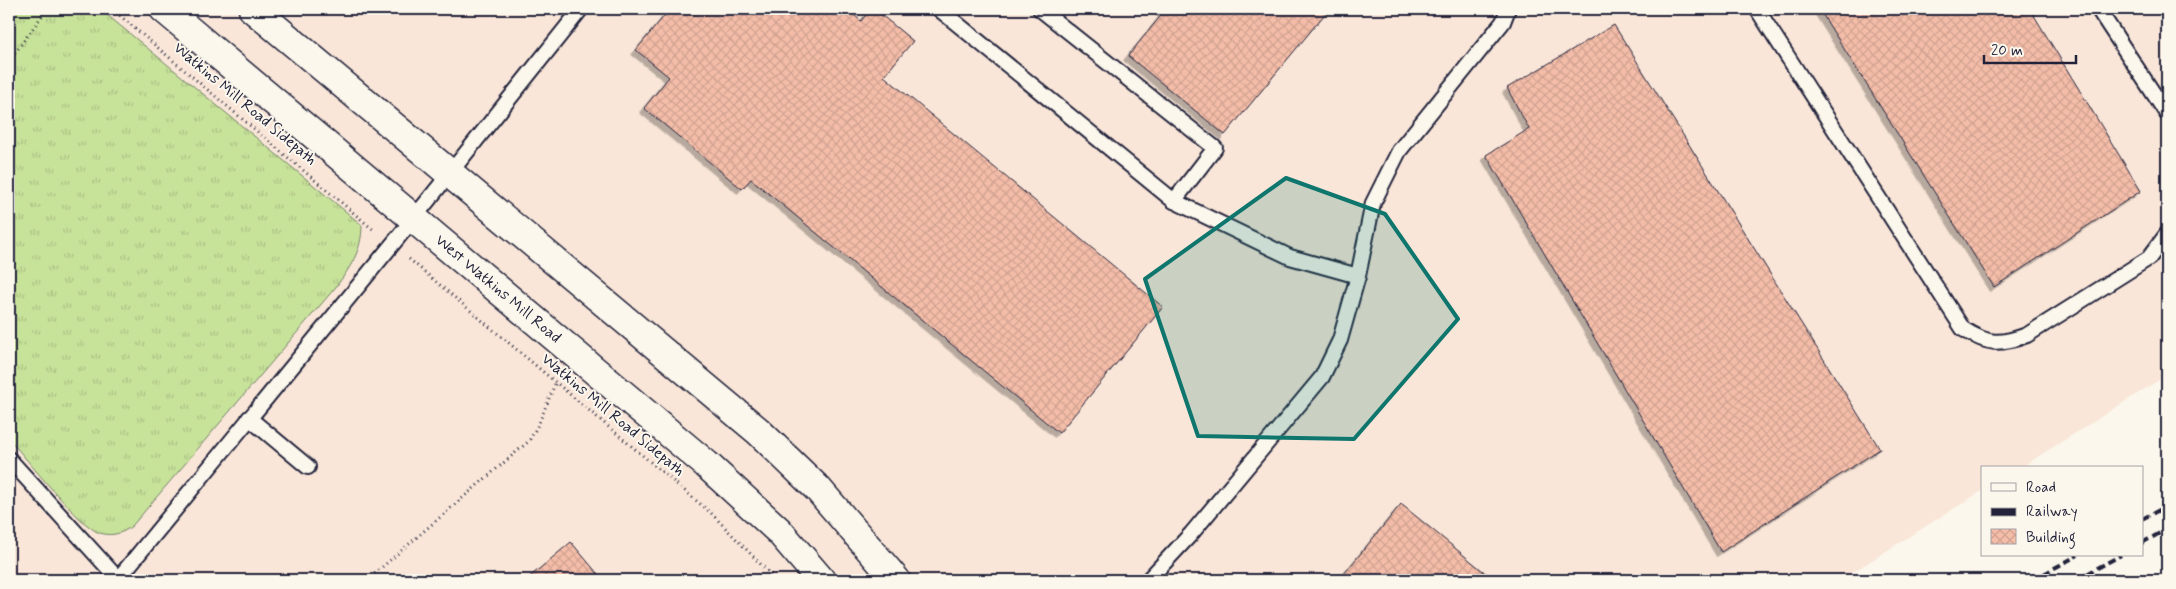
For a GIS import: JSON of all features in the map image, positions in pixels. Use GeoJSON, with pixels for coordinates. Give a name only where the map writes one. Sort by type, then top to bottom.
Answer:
{"type":"FeatureCollection","features":[{"type":"Feature","properties":{"kind":"main road","name":"West Watkins Mill Road"},"geometry":{"type":"LineString","coordinates":[[164,9],[706,464],[779,531],[821,580]]}},
{"type":"Feature","properties":{"kind":"main road"},"geometry":{"type":"LineString","coordinates":[[253,9],[758,431],[818,490],[896,580]]}},
{"type":"Feature","properties":{"kind":"lane"},"geometry":{"type":"LineString","coordinates":[[9,459],[119,580],[249,418],[414,218],[581,9]]}},
{"type":"Feature","properties":{"kind":"lane"},"geometry":{"type":"LineString","coordinates":[[939,9],[1174,201],[1290,257],[1358,276]]}},
{"type":"Feature","properties":{"kind":"lane"},"geometry":{"type":"LineString","coordinates":[[1040,9],[1215,148],[1174,201]]}},
{"type":"Feature","properties":{"kind":"lane"},"geometry":{"type":"LineString","coordinates":[[1148,580],[1191,534],[1322,376],[1340,340],[1358,276],[1373,203],[1398,151],[1503,22],[1508,9]]}},
{"type":"Feature","properties":{"kind":"lane"},"geometry":{"type":"LineString","coordinates":[[1757,9],[1963,329],[1980,340],[2006,342],[2027,334],[2148,258],[2167,234]]}},
{"type":"Feature","properties":{"kind":"lane"},"geometry":{"type":"LineString","coordinates":[[2098,9],[2167,114]]}},
{"type":"Feature","properties":{"kind":"lane"},"geometry":{"type":"LineString","coordinates":[[249,418],[308,467]]}},
{"type":"Feature","properties":{"kind":"path"},"geometry":{"type":"LineString","coordinates":[[9,61],[47,9]]}},
{"type":"Feature","properties":{"kind":"path","name":"Watkins Mill Road Sidepath"},"geometry":{"type":"LineString","coordinates":[[112,9],[362,219]]}},
{"type":"Feature","properties":{"kind":"path","name":"Watkins Mill Road Sidepath"},"geometry":{"type":"LineString","coordinates":[[427,275],[711,513],[776,580]]}},
{"type":"Feature","properties":{"kind":"path"},"geometry":{"type":"LineString","coordinates":[[367,580],[529,441],[539,423],[555,384]]}},
{"type":"Feature","properties":{"kind":"highlighted area"},"geometry":{"type":"Polygon","coordinates":[[[1286,178],[1385,214],[1458,319],[1354,439],[1198,436],[1145,279],[1286,178]]]}},
{"type":"Feature","properties":{"kind":"shaded area"},"geometry":{"type":"Polygon","coordinates":[[[9,9],[2167,9],[2167,375],[2023,466],[1981,466],[1981,492],[1840,580],[9,580],[9,9]]]}},
{"type":"Feature","properties":{"kind":"green space"},"geometry":{"type":"Polygon","coordinates":[[[9,9],[100,9],[362,225],[360,243],[354,259],[335,288],[132,526],[117,534],[100,533],[80,519],[53,491],[9,439],[9,9]]]}},
{"type":"Feature","properties":{"kind":"building"},"geometry":{"type":"Polygon","coordinates":[[[670,9],[847,9],[861,21],[871,9],[874,9],[913,41],[884,76],[1163,307],[1059,433],[751,179],[742,189],[644,108],[669,77],[636,50],[670,9]]]}},
{"type":"Feature","properties":{"kind":"building"},"geometry":{"type":"Polygon","coordinates":[[[1157,9],[1329,9],[1225,135],[1128,56],[1163,13],[1157,9]]]}},
{"type":"Feature","properties":{"kind":"building"},"geometry":{"type":"Polygon","coordinates":[[[1819,9],[2030,9],[2141,191],[1994,287],[1819,9]]]}},
{"type":"Feature","properties":{"kind":"building"},"geometry":{"type":"Polygon","coordinates":[[[1614,25],[1880,449],[1721,552],[1486,155],[1529,129],[1507,88],[1614,25]]]}},
{"type":"Feature","properties":{"kind":"building"},"geometry":{"type":"Polygon","coordinates":[[[1401,504],[1494,580],[1339,580],[1401,504]]]}},
{"type":"Feature","properties":{"kind":"building"},"geometry":{"type":"Polygon","coordinates":[[[571,542],[603,580],[526,580],[571,542]]]}},
{"type":"Feature","properties":{"kind":"railway"},"geometry":{"type":"LineString","coordinates":[[2144,518],[2167,506]]}},
{"type":"Feature","properties":{"kind":"railway"},"geometry":{"type":"LineString","coordinates":[[2144,542],[2167,529]]}},
{"type":"Feature","properties":{"kind":"railway"},"geometry":{"type":"LineString","coordinates":[[2033,580],[2076,556]]}},
{"type":"Feature","properties":{"kind":"railway"},"geometry":{"type":"LineString","coordinates":[[2076,580],[2119,556]]}}]}
